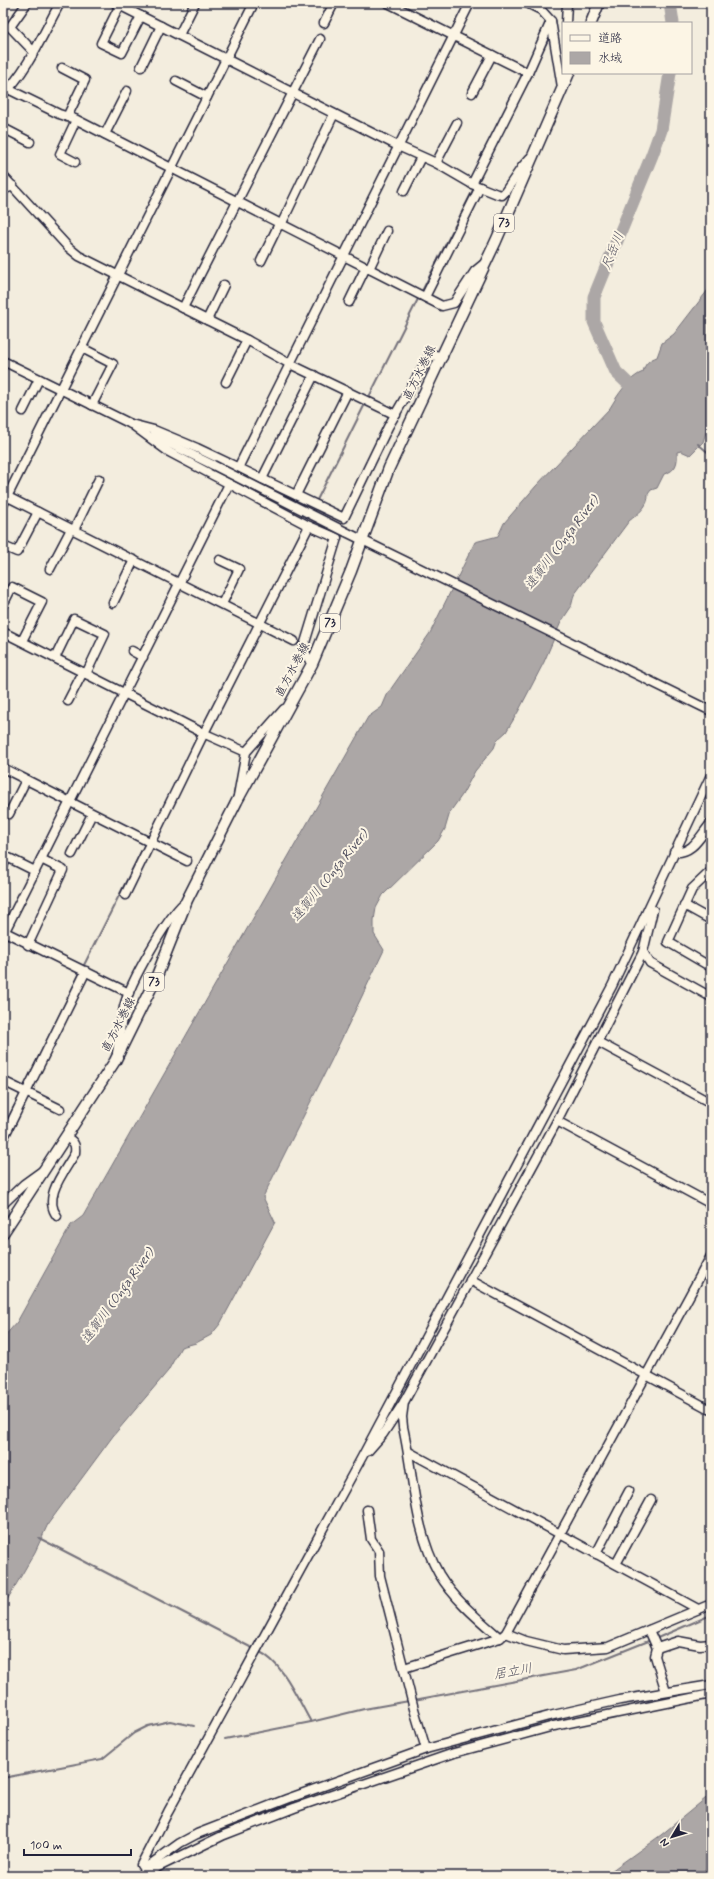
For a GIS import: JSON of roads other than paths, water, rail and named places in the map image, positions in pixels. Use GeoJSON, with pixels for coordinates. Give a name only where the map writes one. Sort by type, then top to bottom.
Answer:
{"type":"FeatureCollection","features":[{"type":"Feature","properties":{"kind":"main road"},"geometry":{"type":"LineString","coordinates":[[591,22],[600,3]]}},
{"type":"Feature","properties":{"kind":"main road","name":"直方水巻線"},"geometry":{"type":"LineString","coordinates":[[3,1233],[115,1061],[156,978],[187,900],[237,801],[312,664],[366,542],[389,468],[443,357],[569,74]]}},
{"type":"Feature","properties":{"kind":"street"},"geometry":{"type":"LineString","coordinates":[[27,3],[10,27],[33,51]]}},
{"type":"Feature","properties":{"kind":"street"},"geometry":{"type":"LineString","coordinates":[[60,3],[33,51],[5,89],[105,134],[442,306],[454,303],[476,271],[486,262]]}},
{"type":"Feature","properties":{"kind":"street"},"geometry":{"type":"LineString","coordinates":[[179,35],[195,3]]}},
{"type":"Feature","properties":{"kind":"street"},"geometry":{"type":"LineString","coordinates":[[3,505],[5,496],[61,390],[254,3]]}},
{"type":"Feature","properties":{"kind":"street"},"geometry":{"type":"LineString","coordinates":[[324,23],[334,3]]}},
{"type":"Feature","properties":{"kind":"street"},"geometry":{"type":"LineString","coordinates":[[388,3],[528,73]]}},
{"type":"Feature","properties":{"kind":"street"},"geometry":{"type":"LineString","coordinates":[[240,469],[456,37],[470,3]]}},
{"type":"Feature","properties":{"kind":"street"},"geometry":{"type":"LineString","coordinates":[[528,3],[541,10],[551,21],[562,88]]}},
{"type":"Feature","properties":{"kind":"street"},"geometry":{"type":"LineString","coordinates":[[566,22],[567,3]]}},
{"type":"Feature","properties":{"kind":"street"},"geometry":{"type":"LineString","coordinates":[[141,16],[122,53],[101,43],[118,4],[334,114],[436,163],[476,185],[502,195],[535,152]]}},
{"type":"Feature","properties":{"kind":"street"},"geometry":{"type":"LineString","coordinates":[[422,296],[476,185],[551,21]]}},
{"type":"Feature","properties":{"kind":"street"},"geometry":{"type":"LineString","coordinates":[[141,67],[161,26]]}},
{"type":"Feature","properties":{"kind":"street"},"geometry":{"type":"LineString","coordinates":[[183,308],[320,39]]}},
{"type":"Feature","properties":{"kind":"street"},"geometry":{"type":"LineString","coordinates":[[472,93],[492,55]]}},
{"type":"Feature","properties":{"kind":"street"},"geometry":{"type":"LineString","coordinates":[[62,68],[85,80],[67,117]]}},
{"type":"Feature","properties":{"kind":"street"},"geometry":{"type":"LineString","coordinates":[[562,88],[563,74]]}},
{"type":"Feature","properties":{"kind":"street"},"geometry":{"type":"LineString","coordinates":[[176,81],[207,97]]}},
{"type":"Feature","properties":{"kind":"street"},"geometry":{"type":"LineString","coordinates":[[105,134],[127,91]]}},
{"type":"Feature","properties":{"kind":"street"},"geometry":{"type":"LineString","coordinates":[[261,261],[334,114]]}},
{"type":"Feature","properties":{"kind":"street"},"geometry":{"type":"LineString","coordinates":[[75,162],[60,154],[76,120]]}},
{"type":"Feature","properties":{"kind":"street"},"geometry":{"type":"LineString","coordinates":[[436,163],[457,123]]}},
{"type":"Feature","properties":{"kind":"street"},"geometry":{"type":"LineString","coordinates":[[3,128],[30,142]]}},
{"type":"Feature","properties":{"kind":"street"},"geometry":{"type":"LineString","coordinates":[[404,191],[421,157]]}},
{"type":"Feature","properties":{"kind":"street"},"geometry":{"type":"LineString","coordinates":[[3,176],[68,247],[79,256],[247,340],[292,365],[396,415]]}},
{"type":"Feature","properties":{"kind":"street"},"geometry":{"type":"LineString","coordinates":[[3,190],[13,186]]}},
{"type":"Feature","properties":{"kind":"street"},"geometry":{"type":"LineString","coordinates":[[348,302],[387,231]]}},
{"type":"Feature","properties":{"kind":"street"},"geometry":{"type":"LineString","coordinates":[[207,320],[224,285]]}},
{"type":"Feature","properties":{"kind":"street"},"geometry":{"type":"LineString","coordinates":[[226,382],[247,340]]}},
{"type":"Feature","properties":{"kind":"street"},"geometry":{"type":"LineString","coordinates":[[82,348],[113,364],[92,405]]}},
{"type":"Feature","properties":{"kind":"street"},"geometry":{"type":"LineString","coordinates":[[131,424],[154,430],[344,518],[396,415],[428,358],[434,355],[443,357]]}},
{"type":"Feature","properties":{"kind":"street"},"geometry":{"type":"LineString","coordinates":[[3,361],[366,542],[711,711]]}},
{"type":"Feature","properties":{"kind":"street"},"geometry":{"type":"LineString","coordinates":[[262,479],[314,375]]}},
{"type":"Feature","properties":{"kind":"street"},"geometry":{"type":"LineString","coordinates":[[23,411],[39,379]]}},
{"type":"Feature","properties":{"kind":"street"},"geometry":{"type":"LineString","coordinates":[[296,495],[348,391]]}},
{"type":"Feature","properties":{"kind":"street"},"geometry":{"type":"LineString","coordinates":[[131,424],[147,438],[169,452],[307,525],[337,538],[304,646],[305,653],[312,664]]}},
{"type":"Feature","properties":{"kind":"street"},"geometry":{"type":"LineString","coordinates":[[50,569],[99,479]]}},
{"type":"Feature","properties":{"kind":"street"},"geometry":{"type":"LineString","coordinates":[[129,993],[5,933],[35,871],[44,860],[127,694],[143,657],[232,486]]}},
{"type":"Feature","properties":{"kind":"street"},"geometry":{"type":"LineString","coordinates":[[5,496],[294,640]]}},
{"type":"Feature","properties":{"kind":"street"},"geometry":{"type":"LineString","coordinates":[[3,546],[17,552],[38,512]]}},
{"type":"Feature","properties":{"kind":"street"},"geometry":{"type":"LineString","coordinates":[[125,896],[148,842],[307,525]]}},
{"type":"Feature","properties":{"kind":"street"},"geometry":{"type":"LineString","coordinates":[[113,603],[134,560]]}},
{"type":"Feature","properties":{"kind":"street"},"geometry":{"type":"LineString","coordinates":[[220,560],[239,569],[222,604]]}},
{"type":"Feature","properties":{"kind":"street"},"geometry":{"type":"LineString","coordinates":[[3,604],[12,587],[42,602],[22,641]]}},
{"type":"Feature","properties":{"kind":"street"},"geometry":{"type":"LineString","coordinates":[[55,658],[74,620],[105,634],[85,673],[68,701]]}},
{"type":"Feature","properties":{"kind":"street"},"geometry":{"type":"LineString","coordinates":[[3,632],[202,733],[246,752]]}},
{"type":"Feature","properties":{"kind":"street"},"geometry":{"type":"LineString","coordinates":[[132,651],[143,657]]}},
{"type":"Feature","properties":{"kind":"street"},"geometry":{"type":"LineString","coordinates":[[237,801],[246,752],[290,703]]}},
{"type":"Feature","properties":{"kind":"street"},"geometry":{"type":"LineString","coordinates":[[3,768],[187,861]]}},
{"type":"Feature","properties":{"kind":"street"},"geometry":{"type":"LineString","coordinates":[[711,775],[609,993],[362,1458],[168,1812],[141,1865],[148,1872],[186,1852],[224,1835],[294,1808],[454,1753],[554,1726],[711,1694]]}},
{"type":"Feature","properties":{"kind":"street"},"geometry":{"type":"LineString","coordinates":[[9,814],[26,780]]}},
{"type":"Feature","properties":{"kind":"street"},"geometry":{"type":"LineString","coordinates":[[72,854],[92,814]]}},
{"type":"Feature","properties":{"kind":"street"},"geometry":{"type":"LineString","coordinates":[[674,852],[683,853],[690,850],[711,823]]}},
{"type":"Feature","properties":{"kind":"street"},"geometry":{"type":"LineString","coordinates":[[3,866],[5,856],[35,871]]}},
{"type":"Feature","properties":{"kind":"street"},"geometry":{"type":"LineString","coordinates":[[28,945],[64,870],[44,860]]}},
{"type":"Feature","properties":{"kind":"street"},"geometry":{"type":"LineString","coordinates":[[711,872],[692,889],[668,942],[711,966]]}},
{"type":"Feature","properties":{"kind":"street"},"geometry":{"type":"LineString","coordinates":[[362,1458],[383,1434],[404,1402],[557,1121],[643,952],[658,889]]}},
{"type":"Feature","properties":{"kind":"street"},"geometry":{"type":"LineString","coordinates":[[115,1061],[129,993],[160,936],[177,909],[187,900]]}},
{"type":"Feature","properties":{"kind":"street"},"geometry":{"type":"LineString","coordinates":[[684,905],[711,920]]}},
{"type":"Feature","properties":{"kind":"street"},"geometry":{"type":"LineString","coordinates":[[643,952],[650,963],[711,997]]}},
{"type":"Feature","properties":{"kind":"street"},"geometry":{"type":"LineString","coordinates":[[3,1139],[23,1091],[84,970]]}},
{"type":"Feature","properties":{"kind":"street"},"geometry":{"type":"LineString","coordinates":[[598,1042],[711,1103]]}},
{"type":"Feature","properties":{"kind":"street"},"geometry":{"type":"LineString","coordinates":[[4,1083],[60,1109]]}},
{"type":"Feature","properties":{"kind":"street"},"geometry":{"type":"LineString","coordinates":[[557,1121],[711,1204]]}},
{"type":"Feature","properties":{"kind":"street"},"geometry":{"type":"LineString","coordinates":[[57,1216],[51,1206],[53,1192],[75,1153],[76,1146],[74,1142],[66,1137]]}},
{"type":"Feature","properties":{"kind":"street"},"geometry":{"type":"LineString","coordinates":[[3,1204],[24,1184],[44,1169]]}},
{"type":"Feature","properties":{"kind":"street"},"geometry":{"type":"LineString","coordinates":[[404,1668],[503,1636],[711,1256]]}},
{"type":"Feature","properties":{"kind":"street"},"geometry":{"type":"LineString","coordinates":[[470,1280],[711,1410]]}},
{"type":"Feature","properties":{"kind":"street"},"geometry":{"type":"LineString","coordinates":[[404,1402],[402,1417],[420,1525],[434,1564],[440,1575],[461,1602],[503,1636],[563,1650],[608,1647],[650,1631],[711,1604]]}},
{"type":"Feature","properties":{"kind":"street"},"geometry":{"type":"LineString","coordinates":[[409,1452],[698,1609]]}},
{"type":"Feature","properties":{"kind":"street"},"geometry":{"type":"LineString","coordinates":[[596,1554],[629,1491]]}},
{"type":"Feature","properties":{"kind":"street"},"geometry":{"type":"LineString","coordinates":[[616,1564],[651,1500]]}},
{"type":"Feature","properties":{"kind":"street"},"geometry":{"type":"LineString","coordinates":[[367,1510],[371,1539],[379,1551],[380,1576],[414,1709],[426,1749]]}},
{"type":"Feature","properties":{"kind":"street"},"geometry":{"type":"LineString","coordinates":[[650,1631],[657,1647],[655,1656],[666,1692]]}},
{"type":"Feature","properties":{"kind":"street"},"geometry":{"type":"LineString","coordinates":[[657,1647],[678,1640],[700,1645],[711,1644]]}},
{"type":"Feature","properties":{"kind":"street"},"geometry":{"type":"LineString","coordinates":[[144,1869],[180,1843],[211,1828],[426,1749],[549,1716],[666,1692],[711,1685]]}},
{"type":"Feature","properties":{"kind":"street"},"geometry":{"type":"LineString","coordinates":[[426,1749],[454,1753]]}},
{"type":"Feature","properties":{"kind":"water","name":"遠賀川 (Onga River)"},"geometry":{"type":"Polygon","coordinates":[[[711,286],[711,426],[706,432],[703,442],[690,455],[681,451],[677,452],[677,460],[674,469],[664,474],[657,488],[651,490],[648,494],[645,506],[629,521],[574,595],[571,607],[561,622],[544,662],[518,712],[506,732],[497,740],[494,748],[475,771],[462,795],[450,812],[445,829],[438,841],[383,895],[376,908],[374,934],[384,950],[331,1061],[263,1197],[275,1222],[220,1324],[211,1335],[196,1343],[181,1347],[168,1371],[113,1436],[48,1524],[35,1552],[3,1607],[3,1338],[17,1322],[71,1225],[83,1216],[368,717],[382,707],[388,693],[430,633],[475,542],[498,536],[504,523],[536,486],[610,408],[628,382],[643,372],[648,362],[657,357],[662,343],[674,334],[711,286]]]}},
{"type":"Feature","properties":{"kind":"water"},"geometry":{"type":"Polygon","coordinates":[[[711,1794],[711,1865],[697,1876],[604,1876],[661,1835],[711,1794]]]}},
{"type":"Feature","properties":{"kind":"waterway","name":"尺岳川"},"geometry":{"type":"LineString","coordinates":[[670,3],[673,22]]}},
{"type":"Feature","properties":{"kind":"waterway"},"geometry":{"type":"LineString","coordinates":[[541,53],[548,40]]}},
{"type":"Feature","properties":{"kind":"waterway","name":"尺岳川"},"geometry":{"type":"LineString","coordinates":[[641,396],[616,372],[594,322],[594,297],[661,130],[670,74]]}},
{"type":"Feature","properties":{"kind":"waterway"},"geometry":{"type":"LineString","coordinates":[[421,293],[474,188]]}},
{"type":"Feature","properties":{"kind":"waterway"},"geometry":{"type":"LineString","coordinates":[[368,399],[419,297]]}},
{"type":"Feature","properties":{"kind":"waterway"},"geometry":{"type":"LineString","coordinates":[[316,502],[366,402]]}},
{"type":"Feature","properties":{"kind":"waterway"},"geometry":{"type":"LineString","coordinates":[[698,444],[711,455]]}},
{"type":"Feature","properties":{"kind":"waterway"},"geometry":{"type":"LineString","coordinates":[[292,551],[304,526]]}},
{"type":"Feature","properties":{"kind":"waterway"},"geometry":{"type":"LineString","coordinates":[[148,838],[157,821]]}},
{"type":"Feature","properties":{"kind":"waterway"},"geometry":{"type":"LineString","coordinates":[[83,967],[146,842]]}},
{"type":"Feature","properties":{"kind":"waterway"},"geometry":{"type":"LineString","coordinates":[[3,944],[7,936]]}},
{"type":"Feature","properties":{"kind":"waterway"},"geometry":{"type":"LineString","coordinates":[[23,1089],[81,971]]}},
{"type":"Feature","properties":{"kind":"waterway"},"geometry":{"type":"LineString","coordinates":[[3,1128],[21,1093]]}},
{"type":"Feature","properties":{"kind":"waterway"},"geometry":{"type":"LineString","coordinates":[[39,1538],[254,1649]]}},
{"type":"Feature","properties":{"kind":"waterway","name":"居立川"},"geometry":{"type":"LineString","coordinates":[[655,1639],[711,1615]]}},
{"type":"Feature","properties":{"kind":"waterway","name":"居立川"},"geometry":{"type":"LineString","coordinates":[[414,1700],[576,1670],[651,1640]]}},
{"type":"Feature","properties":{"kind":"waterway"},"geometry":{"type":"LineString","coordinates":[[258,1651],[283,1672],[311,1722]]}},
{"type":"Feature","properties":{"kind":"waterway","name":"居立川"},"geometry":{"type":"LineString","coordinates":[[225,1739],[311,1722],[364,1709],[409,1701]]}},
{"type":"Feature","properties":{"kind":"waterway"},"geometry":{"type":"LineString","coordinates":[[3,1778],[102,1759],[134,1733],[148,1726],[170,1721],[194,1726]]}}]}
